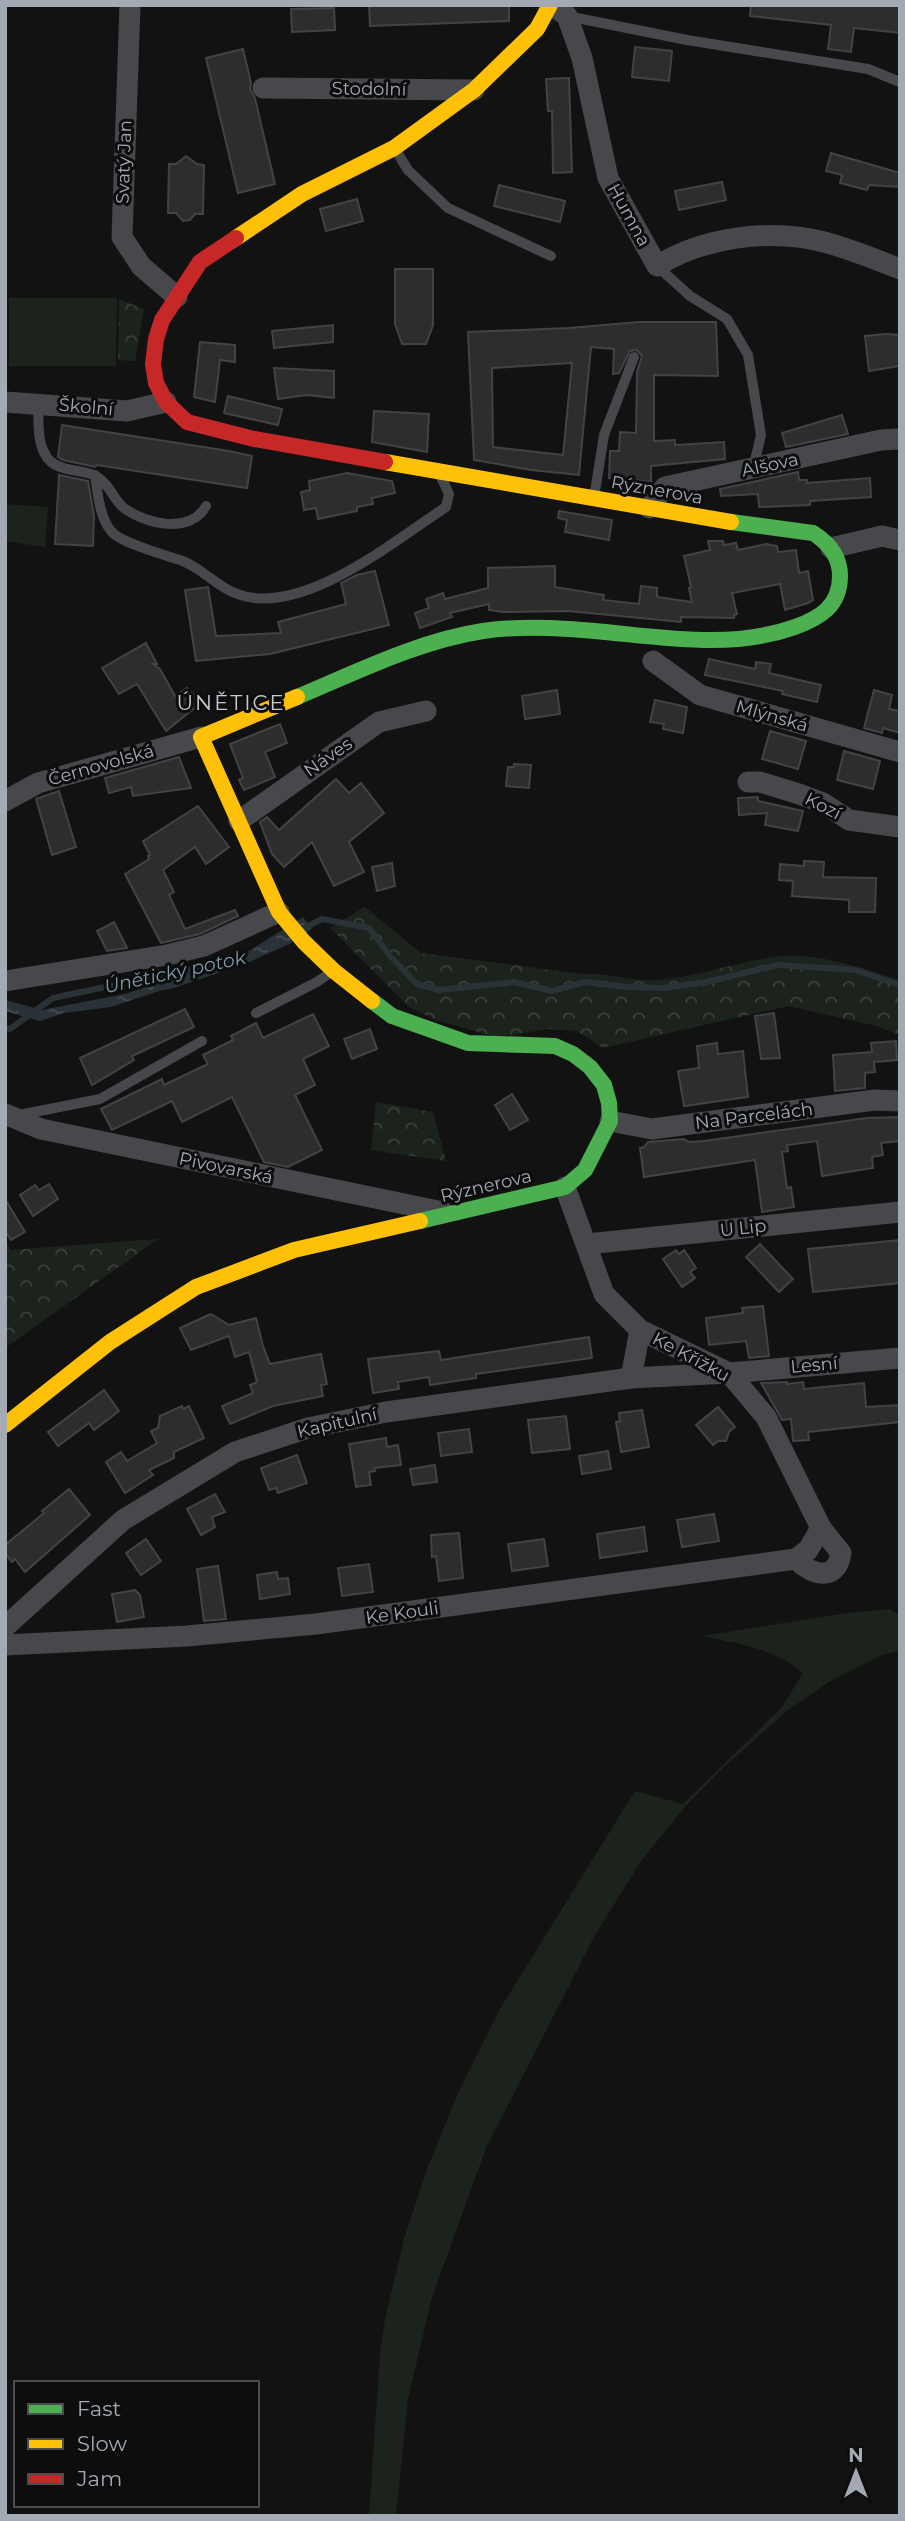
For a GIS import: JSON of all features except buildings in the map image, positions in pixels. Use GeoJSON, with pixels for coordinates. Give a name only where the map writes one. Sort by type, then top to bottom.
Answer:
{"type":"FeatureCollection","features":[{"type":"Feature","properties":{"kind":"street","name":"Svatý Jan"},"geometry":{"type":"LineString","coordinates":[[130,5],[122,237],[141,265],[177,297]]}},
{"type":"Feature","properties":{"kind":"street"},"geometry":{"type":"LineString","coordinates":[[166,402],[156,383],[153,364],[156,339],[162,320],[200,262],[302,194],[394,148],[474,90],[556,9]]}},
{"type":"Feature","properties":{"kind":"street","name":"Humna"},"geometry":{"type":"LineString","coordinates":[[556,9],[582,58],[608,178],[657,266],[673,256],[712,243],[780,236],[822,241],[900,269]]}},
{"type":"Feature","properties":{"kind":"street","name":"Stodolní"},"geometry":{"type":"LineString","coordinates":[[263,88],[474,90]]}},
{"type":"Feature","properties":{"kind":"street","name":"Školní"},"geometry":{"type":"LineString","coordinates":[[5,402],[127,411],[166,402]]}},
{"type":"Feature","properties":{"kind":"street","name":"Rýznerova"},"geometry":{"type":"LineString","coordinates":[[166,402],[187,422],[254,439],[649,508],[813,533],[831,548]]}},
{"type":"Feature","properties":{"kind":"street","name":"Alšova"},"geometry":{"type":"LineString","coordinates":[[649,508],[666,487],[881,440],[900,439]]}},
{"type":"Feature","properties":{"kind":"street"},"geometry":{"type":"LineString","coordinates":[[565,1187],[585,1170],[610,1121],[609,1102],[604,1085],[590,1067],[573,1054],[555,1046],[468,1043],[432,1032],[392,1016],[334,971],[304,942],[279,912],[201,737],[410,650],[485,631],[544,627],[717,641],[789,628],[820,616],[835,601],[840,576],[831,548],[882,536],[900,540]]}},
{"type":"Feature","properties":{"kind":"street","name":"Mlýnská"},"geometry":{"type":"LineString","coordinates":[[653,661],[700,695],[900,752]]}},
{"type":"Feature","properties":{"kind":"street","name":"Náves"},"geometry":{"type":"LineString","coordinates":[[239,821],[379,722],[426,711]]}},
{"type":"Feature","properties":{"kind":"street","name":"Černovolská"},"geometry":{"type":"LineString","coordinates":[[5,801],[38,783],[201,737]]}},
{"type":"Feature","properties":{"kind":"street","name":"Kozí"},"geometry":{"type":"LineString","coordinates":[[748,782],[760,782],[823,803],[849,820],[900,827]]}},
{"type":"Feature","properties":{"kind":"street"},"geometry":{"type":"LineString","coordinates":[[5,981],[111,965],[204,946],[279,912]]}},
{"type":"Feature","properties":{"kind":"street","name":"Na Parcelách"},"geometry":{"type":"LineString","coordinates":[[610,1121],[652,1129],[875,1100],[900,1101]]}},
{"type":"Feature","properties":{"kind":"street","name":"Pivovarská"},"geometry":{"type":"LineString","coordinates":[[9,1115],[41,1129],[450,1213]]}},
{"type":"Feature","properties":{"kind":"street","name":"Rýznerova"},"geometry":{"type":"LineString","coordinates":[[5,1425],[110,1342],[196,1286],[294,1250],[565,1187]]}},
{"type":"Feature","properties":{"kind":"street","name":"Ke Křížku"},"geometry":{"type":"LineString","coordinates":[[565,1187],[604,1294],[640,1330],[729,1373],[766,1417],[821,1528]]}},
{"type":"Feature","properties":{"kind":"street","name":"U Lip"},"geometry":{"type":"LineString","coordinates":[[587,1244],[900,1212]]}},
{"type":"Feature","properties":{"kind":"street"},"geometry":{"type":"LineString","coordinates":[[631,1378],[640,1330]]}},
{"type":"Feature","properties":{"kind":"street","name":"Lesní"},"geometry":{"type":"LineString","coordinates":[[729,1373],[900,1358]]}},
{"type":"Feature","properties":{"kind":"street","name":"Kapitulní"},"geometry":{"type":"LineString","coordinates":[[5,1627],[123,1520],[234,1452],[308,1427],[386,1412],[631,1378],[729,1373]]}},
{"type":"Feature","properties":{"kind":"street"},"geometry":{"type":"LineString","coordinates":[[821,1528],[841,1553],[834,1569],[824,1574],[807,1571],[796,1559],[808,1550],[821,1528]]}},
{"type":"Feature","properties":{"kind":"street","name":"Ke Kouli"},"geometry":{"type":"LineString","coordinates":[[5,1644],[187,1636],[316,1624],[796,1559]]}},
{"type":"Feature","properties":{"kind":"lane"},"geometry":{"type":"LineString","coordinates":[[556,9],[687,40],[868,69],[900,82]]}},
{"type":"Feature","properties":{"kind":"lane"},"geometry":{"type":"LineString","coordinates":[[394,148],[408,170],[448,208],[551,256]]}},
{"type":"Feature","properties":{"kind":"lane"},"geometry":{"type":"LineString","coordinates":[[657,266],[690,296],[727,319],[748,355],[761,435],[753,469]]}},
{"type":"Feature","properties":{"kind":"lane"},"geometry":{"type":"LineString","coordinates":[[594,498],[604,435],[634,357]]}},
{"type":"Feature","properties":{"kind":"lane"},"geometry":{"type":"LineString","coordinates":[[38,403],[41,445],[50,461],[73,472],[95,475],[112,491],[122,508],[143,518],[169,524],[188,523],[200,516],[206,506]]}},
{"type":"Feature","properties":{"kind":"lane"},"geometry":{"type":"LineString","coordinates":[[95,475],[100,510],[112,533],[137,546],[188,563],[234,593],[259,598],[290,597],[325,584],[446,507],[449,494],[439,472]]}},
{"type":"Feature","properties":{"kind":"lane"},"geometry":{"type":"LineString","coordinates":[[256,1013],[334,971]]}},
{"type":"Feature","properties":{"kind":"lane"},"geometry":{"type":"LineString","coordinates":[[9,1115],[100,1099],[202,1041]]}},
{"type":"Feature","properties":{"kind":"green space"},"geometry":{"type":"Polygon","coordinates":[[[9,298],[117,298],[116,366],[9,366],[9,298]]]}},
{"type":"Feature","properties":{"kind":"green space"},"geometry":{"type":"Polygon","coordinates":[[[119,299],[144,309],[135,361],[118,360],[119,299]]]}},
{"type":"Feature","properties":{"kind":"green space"},"geometry":{"type":"Polygon","coordinates":[[[5,504],[48,507],[45,547],[5,541],[5,504]]]}},
{"type":"Feature","properties":{"kind":"green space"},"geometry":{"type":"Polygon","coordinates":[[[365,907],[421,953],[582,974],[657,980],[773,957],[821,958],[900,980],[900,1035],[877,1026],[788,1006],[603,1048],[577,1031],[549,1029],[496,1037],[436,1020],[409,1007],[330,928],[365,907]]]}},
{"type":"Feature","properties":{"kind":"green space"},"geometry":{"type":"Polygon","coordinates":[[[376,1102],[433,1112],[446,1161],[371,1150],[376,1102]]]}},
{"type":"Feature","properties":{"kind":"green space"},"geometry":{"type":"Polygon","coordinates":[[[5,1238],[10,1250],[158,1239],[5,1348],[5,1238]]]}},
{"type":"Feature","properties":{"kind":"green space"},"geometry":{"type":"Polygon","coordinates":[[[890,1609],[900,1616],[900,1651],[884,1654],[832,1680],[788,1710],[724,1767],[685,1807],[641,1861],[595,1935],[486,2148],[432,2297],[408,2399],[396,2516],[369,2516],[380,2353],[385,2319],[404,2239],[427,2169],[458,2093],[500,2009],[635,1791],[683,1804],[782,1707],[803,1673],[768,1652],[702,1636],[890,1609]]]}},
{"type":"Feature","properties":{"kind":"water"},"geometry":{"type":"Polygon","coordinates":[[[303,917],[312,929],[289,944],[247,963],[174,988],[111,1007],[64,1013],[40,1021],[5,1011],[5,1000],[42,1010],[125,994],[244,954],[303,917]]]}},
{"type":"Feature","properties":{"kind":"waterway","name":"Únětický potok"},"geometry":{"type":"LineString","coordinates":[[304,928],[322,919],[369,928],[391,957],[417,984],[439,990],[514,982],[552,991],[585,982],[664,988],[706,982],[778,965],[855,970],[900,985]]}},
{"type":"Feature","properties":{"kind":"waterway","name":"Únětický potok"},"geometry":{"type":"LineString","coordinates":[[5,1028],[10,1029],[53,998],[224,962]]}},
{"type":"Feature","properties":{"kind":"traffic: fast"},"geometry":{"type":"LineString","coordinates":[[297,697],[411,650],[483,631],[547,628],[682,639],[739,639],[795,627],[827,609],[836,595],[840,576],[836,556],[824,541],[813,533],[731,522]]}},
{"type":"Feature","properties":{"kind":"traffic: fast"},"geometry":{"type":"LineString","coordinates":[[372,1001],[392,1016],[468,1043],[555,1046],[573,1054],[590,1067],[604,1085],[609,1103],[610,1121],[585,1170],[565,1187],[420,1221]]}},
{"type":"Feature","properties":{"kind":"traffic: slow"},"geometry":{"type":"LineString","coordinates":[[236,238],[302,194],[394,148],[474,90],[537,29],[550,5]]}},
{"type":"Feature","properties":{"kind":"traffic: slow"},"geometry":{"type":"LineString","coordinates":[[385,462],[731,522]]}},
{"type":"Feature","properties":{"kind":"traffic: slow"},"geometry":{"type":"LineString","coordinates":[[297,697],[201,737],[279,912],[304,942],[334,971],[372,1001]]}},
{"type":"Feature","properties":{"kind":"traffic: slow"},"geometry":{"type":"LineString","coordinates":[[5,1425],[110,1342],[196,1287],[294,1250],[420,1221]]}},
{"type":"Feature","properties":{"kind":"traffic: jam"},"geometry":{"type":"LineString","coordinates":[[236,238],[200,262],[162,320],[153,364],[156,383],[166,402],[187,422],[254,439],[385,462]]}},
{"type":"Feature","properties":{"kind":"district","name":"ÚNĚTICE"},"geometry":{"type":"Point","coordinates":[231,702]}}]}
